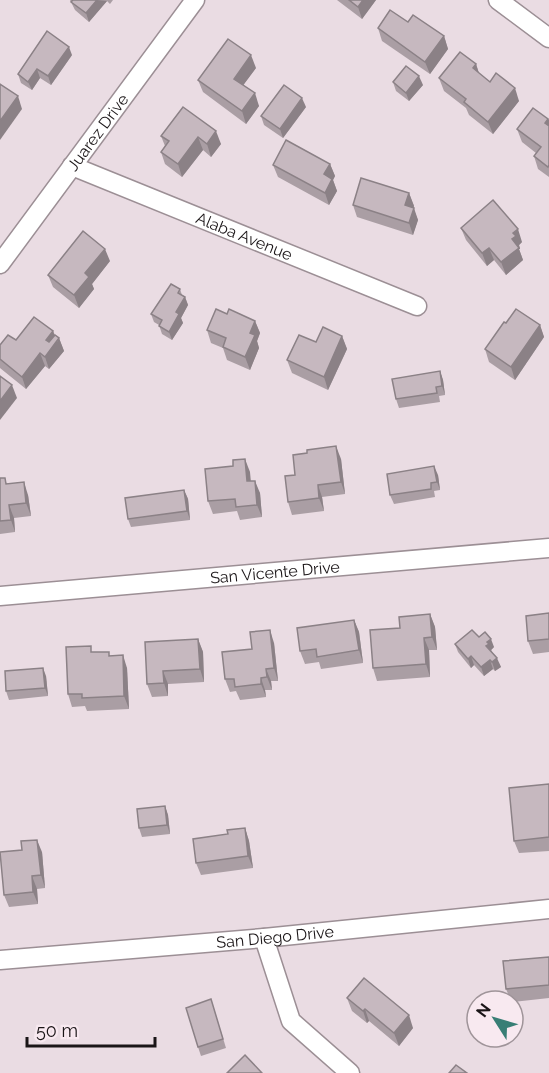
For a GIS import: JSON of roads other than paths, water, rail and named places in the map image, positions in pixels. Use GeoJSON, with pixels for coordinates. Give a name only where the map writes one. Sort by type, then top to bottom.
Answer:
{"type":"FeatureCollection","features":[{"type":"Feature","properties":{"kind":"street","name":"Juarez Drive"},"geometry":{"type":"LineString","coordinates":[[0,264],[195,0]]}},
{"type":"Feature","properties":{"kind":"street"},"geometry":{"type":"LineString","coordinates":[[498,0],[549,38]]}},
{"type":"Feature","properties":{"kind":"street","name":"Alaba Avenue"},"geometry":{"type":"LineString","coordinates":[[72,166],[417,306]]}},
{"type":"Feature","properties":{"kind":"street","name":"San Vicente Drive"},"geometry":{"type":"LineString","coordinates":[[0,596],[549,548]]}},
{"type":"Feature","properties":{"kind":"street","name":"San Diego Drive"},"geometry":{"type":"LineString","coordinates":[[0,960],[264,938],[549,909]]}},
{"type":"Feature","properties":{"kind":"street"},"geometry":{"type":"LineString","coordinates":[[264,938],[291,1021],[350,1073]]}}]}
